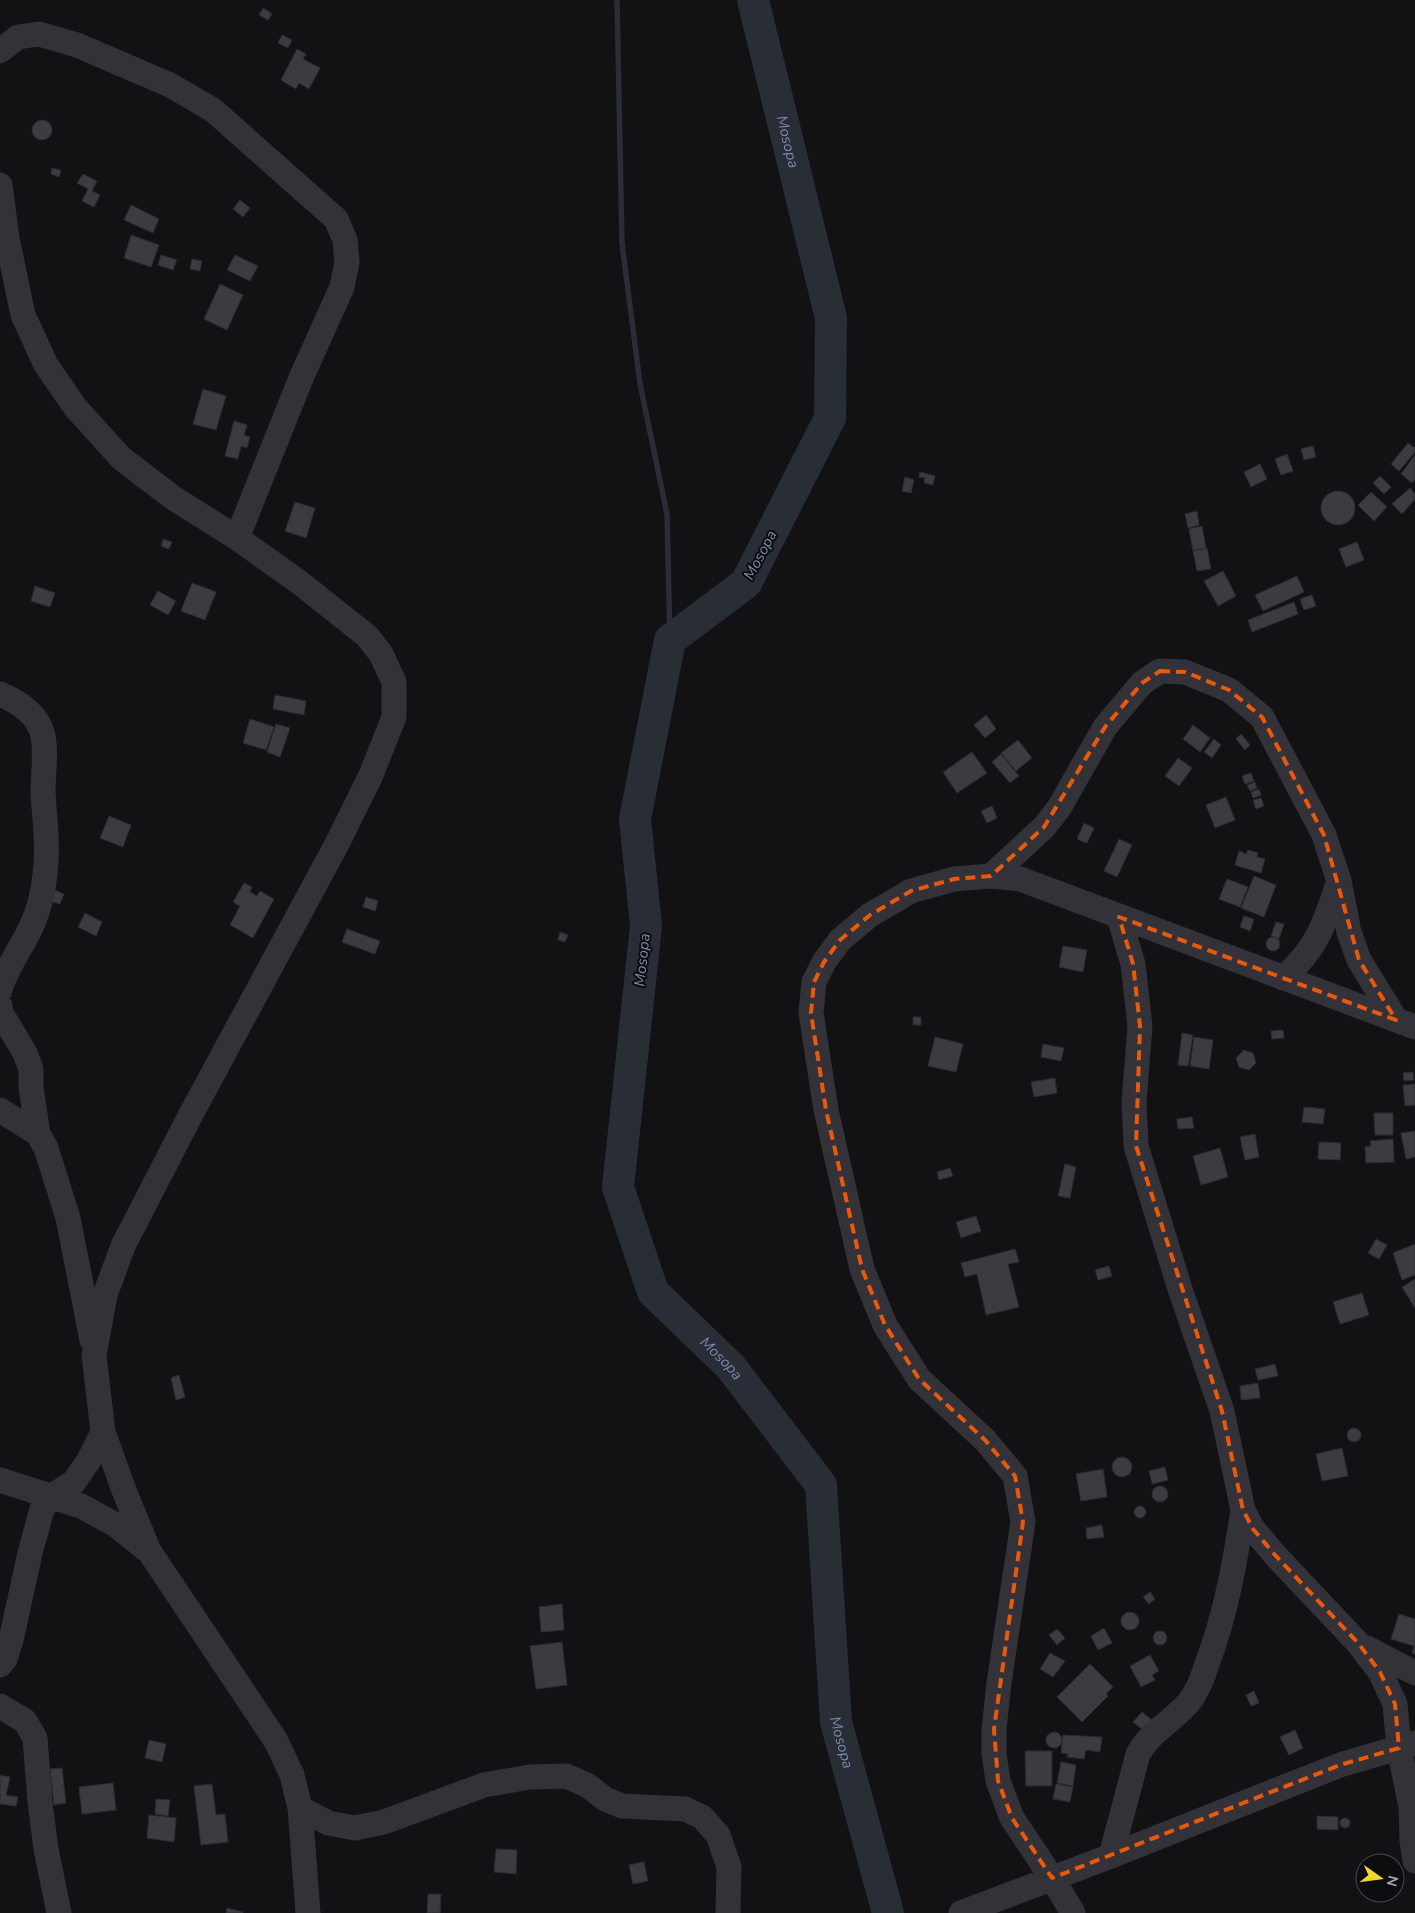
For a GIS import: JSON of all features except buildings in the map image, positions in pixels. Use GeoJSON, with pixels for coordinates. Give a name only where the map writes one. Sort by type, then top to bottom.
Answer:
{"type":"FeatureCollection","features":[{"type":"Feature","properties":{"kind":"street"},"geometry":{"type":"LineString","coordinates":[[0,51],[18,37],[39,34],[76,45],[170,85],[213,110],[336,219],[345,240],[347,262],[342,286],[301,378],[237,538]]}},
{"type":"Feature","properties":{"kind":"street"},"geometry":{"type":"LineString","coordinates":[[0,185],[3,249],[23,315],[46,365],[75,407],[121,458],[172,498],[237,538],[299,582],[367,636],[381,654],[394,682],[394,717],[371,775],[338,842],[190,1116],[123,1246],[105,1295],[94,1355]]}},
{"type":"Feature","properties":{"kind":"street"},"geometry":{"type":"LineString","coordinates":[[991,876],[1044,827],[1059,808],[1105,727],[1142,683],[1160,671],[1185,672],[1229,690],[1262,716],[1324,835],[1339,881],[1349,932],[1359,960],[1405,1023]]}},
{"type":"Feature","properties":{"kind":"street"},"geometry":{"type":"LineString","coordinates":[[0,694],[26,708],[41,728],[44,747],[43,789],[46,862],[43,888],[36,915],[24,942],[3,978],[0,990]]}},
{"type":"Feature","properties":{"kind":"street"},"geometry":{"type":"LineString","coordinates":[[1073,1913],[1012,1818],[998,1781],[994,1754],[994,1729],[999,1683],[1023,1522],[1015,1476],[986,1440],[919,1379],[885,1325],[862,1268],[826,1110],[811,1013],[814,982],[824,962],[840,940],[870,915],[911,891],[954,879],[991,876],[1020,879],[1405,1023]]}},
{"type":"Feature","properties":{"kind":"street"},"geometry":{"type":"LineString","coordinates":[[1283,978],[1301,963],[1319,935],[1339,881]]}},
{"type":"Feature","properties":{"kind":"street"},"geometry":{"type":"LineString","coordinates":[[1119,917],[1133,964],[1140,1026],[1134,1102],[1136,1146],[1180,1289],[1222,1411],[1243,1510],[1252,1529],[1358,1643],[1380,1672],[1394,1704],[1407,1746],[1412,1841],[1415,1861]]}},
{"type":"Feature","properties":{"kind":"street"},"geometry":{"type":"LineString","coordinates":[[0,1006],[1,1013],[26,1053],[31,1069],[31,1087],[38,1134],[46,1148],[68,1218],[94,1355],[103,1432],[149,1551],[276,1741],[292,1775],[300,1808],[308,1913]]}},
{"type":"Feature","properties":{"kind":"street"},"geometry":{"type":"LineString","coordinates":[[0,1110],[38,1134]]}},
{"type":"Feature","properties":{"kind":"street"},"geometry":{"type":"LineString","coordinates":[[0,1665],[5,1659],[11,1640],[30,1553],[42,1509],[52,1496],[74,1482],[89,1460],[103,1432]]}},
{"type":"Feature","properties":{"kind":"street"},"geometry":{"type":"LineString","coordinates":[[0,1480],[81,1506],[116,1524],[149,1551]]}},
{"type":"Feature","properties":{"kind":"street"},"geometry":{"type":"LineString","coordinates":[[1111,1856],[1138,1754],[1146,1741],[1189,1702],[1200,1684],[1213,1649],[1230,1588],[1243,1510]]}},
{"type":"Feature","properties":{"kind":"street"},"geometry":{"type":"LineString","coordinates":[[1358,1643],[1415,1673]]}},
{"type":"Feature","properties":{"kind":"street"},"geometry":{"type":"LineString","coordinates":[[0,1706],[25,1721],[35,1738],[46,1849],[60,1913]]}},
{"type":"Feature","properties":{"kind":"street"},"geometry":{"type":"LineString","coordinates":[[962,1913],[1340,1765],[1407,1746]]}},
{"type":"Feature","properties":{"kind":"street"},"geometry":{"type":"LineString","coordinates":[[300,1808],[328,1823],[356,1828],[384,1822],[484,1785],[530,1777],[566,1776],[587,1785],[622,1806],[685,1809],[702,1817],[718,1835],[729,1867],[728,1913]]}},
{"type":"Feature","properties":{"kind":"highlighted area"},"geometry":{"type":"Polygon","coordinates":[[[1160,671],[1185,672],[1229,690],[1262,717],[1324,835],[1359,960],[1396,1020],[1119,917],[1133,964],[1140,1026],[1136,1146],[1222,1411],[1243,1510],[1253,1529],[1358,1643],[1380,1672],[1395,1704],[1399,1748],[1340,1765],[1052,1878],[1012,1818],[998,1781],[994,1729],[1023,1522],[1015,1476],[985,1440],[919,1379],[885,1325],[862,1269],[826,1110],[811,1013],[814,982],[824,962],[840,940],[870,915],[911,891],[954,879],[991,876],[1044,827],[1105,727],[1142,683],[1160,671]]]}},
{"type":"Feature","properties":{"kind":"waterway"},"geometry":{"type":"LineString","coordinates":[[617,0],[622,243],[640,384],[667,514],[670,640]]}},
{"type":"Feature","properties":{"kind":"waterway","name":"Mosopa"},"geometry":{"type":"LineString","coordinates":[[753,0],[831,318],[830,418],[746,583],[670,640],[635,819],[646,926],[618,1187],[653,1292],[731,1367],[821,1485],[836,1722],[888,1913]]}}]}
